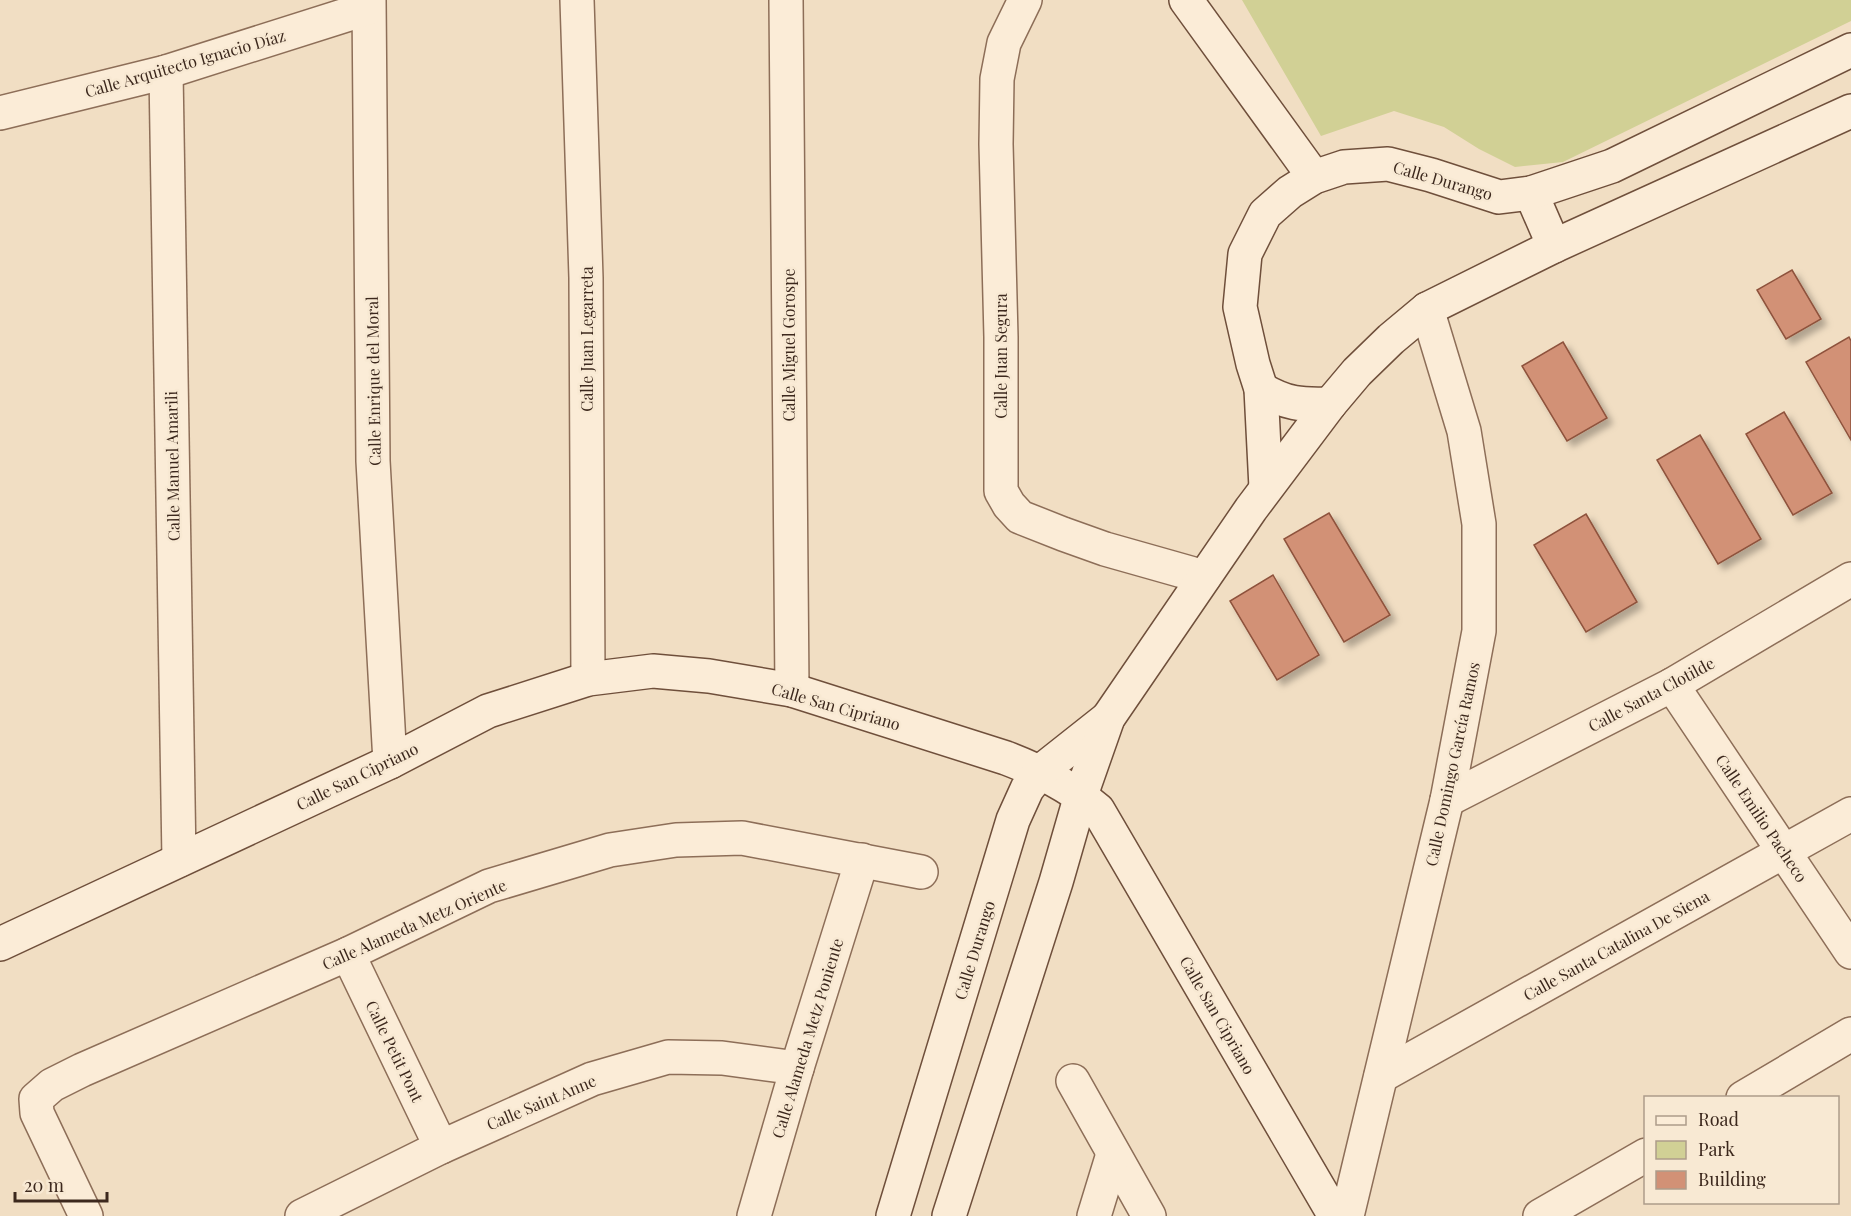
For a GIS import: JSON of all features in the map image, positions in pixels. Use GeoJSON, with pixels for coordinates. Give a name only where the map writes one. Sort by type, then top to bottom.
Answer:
{"type":"FeatureCollection","features":[{"type":"Feature","properties":{"kind":"street","name":"Calle Juan Legarreta"},"geometry":{"type":"LineString","coordinates":[[577,0],[586,278],[588,679]]}},
{"type":"Feature","properties":{"kind":"street","name":"Calle Miguel Gorospe"},"geometry":{"type":"LineString","coordinates":[[786,0],[792,690]]}},
{"type":"Feature","properties":{"kind":"street","name":"Calle Juan Segura"},"geometry":{"type":"LineString","coordinates":[[1025,0],[1004,43],[997,79],[1001,490],[1009,505],[1020,517],[1105,549],[1204,577]]}},
{"type":"Feature","properties":{"kind":"street"},"geometry":{"type":"LineString","coordinates":[[1186,0],[1314,177]]}},
{"type":"Feature","properties":{"kind":"street","name":"Calle Arquitecto Ignacio Díaz"},"geometry":{"type":"LineString","coordinates":[[0,113],[166,72],[368,4]]}},
{"type":"Feature","properties":{"kind":"street","name":"Calle Enrique del Moral"},"geometry":{"type":"LineString","coordinates":[[368,4],[373,461],[390,762]]}},
{"type":"Feature","properties":{"kind":"street","name":"Calle Durango"},"geometry":{"type":"LineString","coordinates":[[1266,488],[1262,389],[1253,364],[1240,307],[1245,254],[1265,214],[1290,192],[1314,177],[1344,167],[1388,164],[1499,197],[1531,193],[1612,166],[1851,50]]}},
{"type":"Feature","properties":{"kind":"street","name":"Calle Manuel Amarili"},"geometry":{"type":"LineString","coordinates":[[166,72],[179,860]]}},
{"type":"Feature","properties":{"kind":"street","name":"Calle Durango"},"geometry":{"type":"LineString","coordinates":[[949,1216],[1056,882],[1081,795],[1108,718],[1266,488],[1329,404],[1357,372],[1391,339],[1427,309],[1554,246],[1851,111]]}},
{"type":"Feature","properties":{"kind":"street"},"geometry":{"type":"LineString","coordinates":[[1531,193],[1554,246]]}},
{"type":"Feature","properties":{"kind":"street","name":"Calle Domingo García Ramos"},"geometry":{"type":"LineString","coordinates":[[1347,1216],[1447,800],[1479,631],[1479,524],[1464,431],[1427,309]]}},
{"type":"Feature","properties":{"kind":"street"},"geometry":{"type":"LineString","coordinates":[[1262,389],[1292,404],[1329,404]]}},
{"type":"Feature","properties":{"kind":"street","name":"Calle Santa Clotilde"},"geometry":{"type":"LineString","coordinates":[[1447,800],[1672,685],[1851,579]]}},
{"type":"Feature","properties":{"kind":"street","name":"Calle San Cipriano"},"geometry":{"type":"LineString","coordinates":[[0,944],[390,762],[488,711],[588,679],[653,671],[710,676],[792,690],[1041,771],[1081,795],[1098,810],[1335,1216]]}},
{"type":"Feature","properties":{"kind":"street","name":"Calle Emilio Pacheco"},"geometry":{"type":"LineString","coordinates":[[1672,685],[1851,952]]}},
{"type":"Feature","properties":{"kind":"street","name":"Calle Durango"},"geometry":{"type":"LineString","coordinates":[[893,1216],[1013,820],[1027,789],[1041,771],[1108,718]]}},
{"type":"Feature","properties":{"kind":"street","name":"Calle Santa Catalina De Siena"},"geometry":{"type":"LineString","coordinates":[[1381,1076],[1851,814]]}},
{"type":"Feature","properties":{"kind":"street","name":"Calle Alameda Metz Oriente"},"geometry":{"type":"LineString","coordinates":[[86,1216],[43,1130],[37,1113],[36,1099],[52,1085],[348,954],[489,886],[610,850],[676,840],[742,838],[921,872]]}},
{"type":"Feature","properties":{"kind":"street","name":"Calle Alameda Metz Poniente"},"geometry":{"type":"LineString","coordinates":[[754,1216],[797,1068],[862,860]]}},
{"type":"Feature","properties":{"kind":"street","name":"Calle Petit Pont"},"geometry":{"type":"LineString","coordinates":[[348,954],[441,1147]]}},
{"type":"Feature","properties":{"kind":"street"},"geometry":{"type":"LineString","coordinates":[[1746,1096],[1851,1034]]}},
{"type":"Feature","properties":{"kind":"street","name":"Calle Saint Anne"},"geometry":{"type":"LineString","coordinates":[[303,1216],[441,1147],[592,1079],[668,1057],[722,1058],[797,1068]]}},
{"type":"Feature","properties":{"kind":"street"},"geometry":{"type":"LineString","coordinates":[[1073,1081],[1149,1216]]}},
{"type":"Feature","properties":{"kind":"street"},"geometry":{"type":"LineString","coordinates":[[1094,1216],[1113,1154]]}},
{"type":"Feature","properties":{"kind":"street"},"geometry":{"type":"LineString","coordinates":[[1540,1216],[1644,1156]]}},
{"type":"Feature","properties":{"kind":"green space"},"geometry":{"type":"Polygon","coordinates":[[[1242,0],[1851,0],[1851,21],[1563,162],[1515,167],[1479,149],[1444,127],[1394,111],[1321,136],[1242,0]]]}},
{"type":"Feature","properties":{"kind":"building"},"geometry":{"type":"Polygon","coordinates":[[[1792,270],[1821,319],[1786,339],[1757,290],[1792,270]]]}},
{"type":"Feature","properties":{"kind":"building"},"geometry":{"type":"Polygon","coordinates":[[[1849,337],[1851,341],[1851,440],[1806,362],[1849,337]]]}},
{"type":"Feature","properties":{"kind":"building"},"geometry":{"type":"Polygon","coordinates":[[[1563,342],[1607,418],[1567,441],[1522,366],[1563,342]]]}},
{"type":"Feature","properties":{"kind":"building"},"geometry":{"type":"Polygon","coordinates":[[[1784,412],[1832,493],[1793,515],[1746,434],[1784,412]]]}},
{"type":"Feature","properties":{"kind":"building"},"geometry":{"type":"Polygon","coordinates":[[[1700,435],[1761,539],[1718,564],[1657,460],[1700,435]]]}},
{"type":"Feature","properties":{"kind":"building"},"geometry":{"type":"Polygon","coordinates":[[[1329,513],[1390,615],[1344,642],[1284,539],[1329,513]]]}},
{"type":"Feature","properties":{"kind":"building"},"geometry":{"type":"Polygon","coordinates":[[[1586,514],[1637,602],[1586,632],[1534,545],[1586,514]]]}},
{"type":"Feature","properties":{"kind":"building"},"geometry":{"type":"Polygon","coordinates":[[[1273,575],[1319,655],[1277,680],[1230,601],[1273,575]]]}}]}
